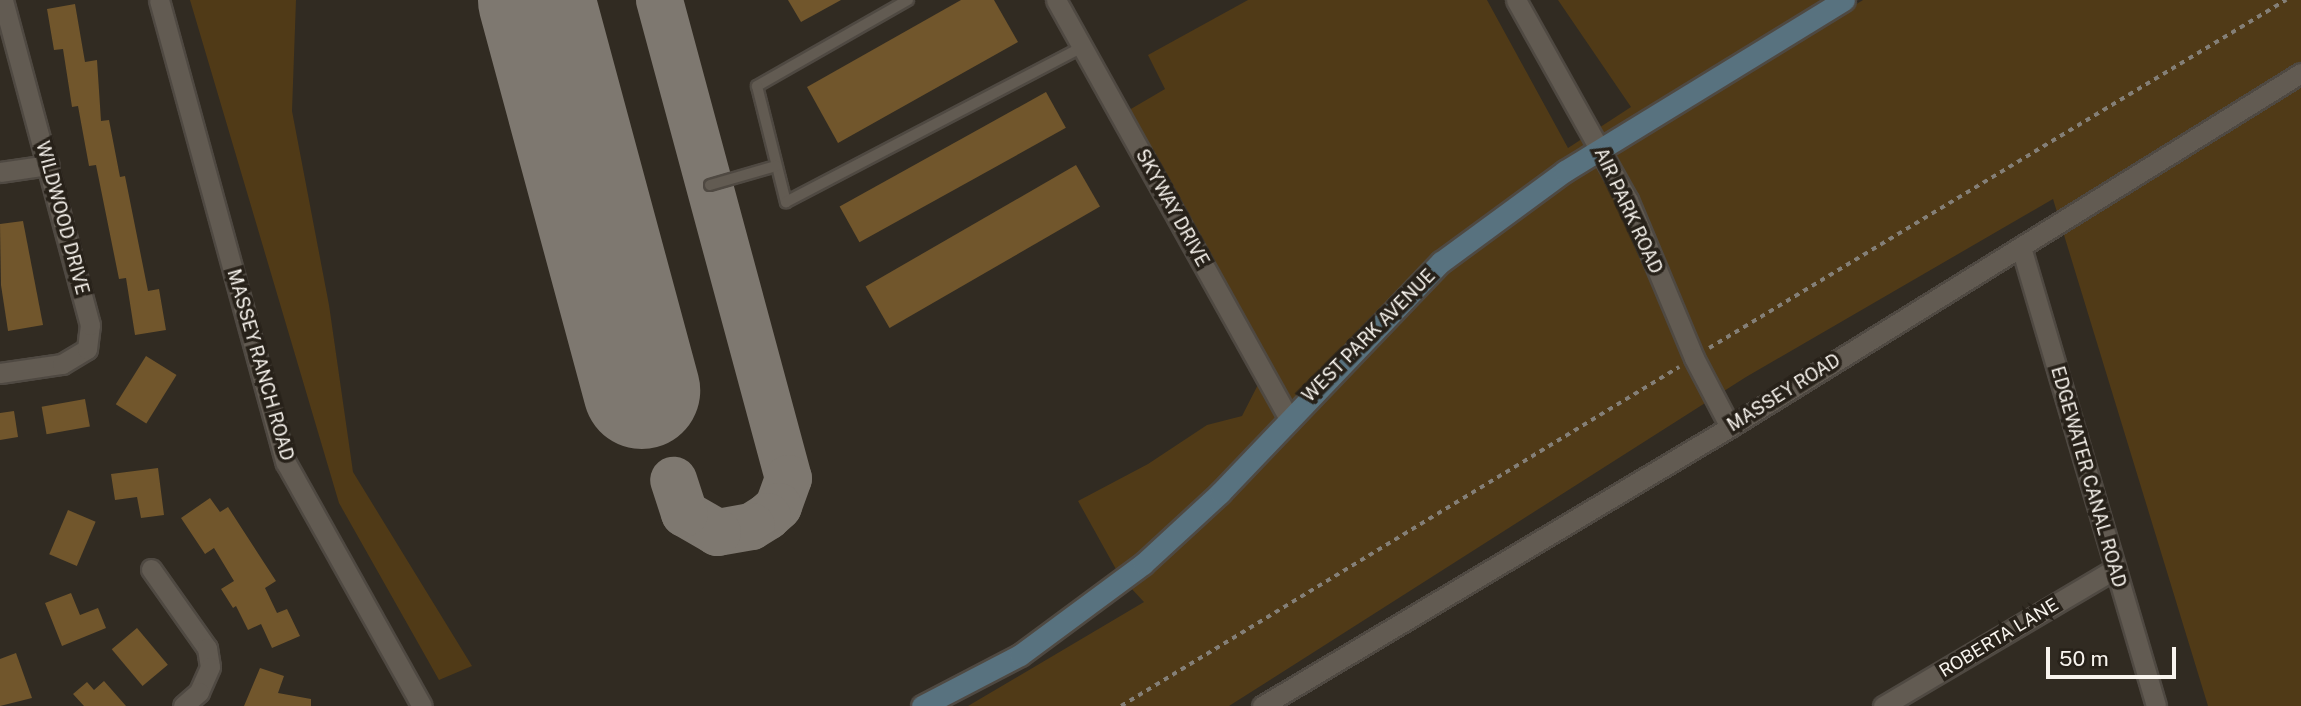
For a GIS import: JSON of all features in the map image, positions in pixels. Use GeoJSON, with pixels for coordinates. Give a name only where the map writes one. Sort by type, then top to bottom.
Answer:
{"type":"FeatureCollection","features":[{"type":"Feature","properties":{"kind":"street","name":"WILDWOOD DRIVE"},"geometry":{"type":"LineString","coordinates":[[0,373],[62,363],[86,349],[90,324],[4,0]]}},
{"type":"Feature","properties":{"kind":"street","name":"MASSEY RANCH ROAD"},"geometry":{"type":"LineString","coordinates":[[159,0],[286,463],[422,706]]}},
{"type":"Feature","properties":{"kind":"street","name":"SKYWAY DRIVE"},"geometry":{"type":"LineString","coordinates":[[1056,0],[1288,417]]}},
{"type":"Feature","properties":{"kind":"street","name":"AIR PARK ROAD"},"geometry":{"type":"LineString","coordinates":[[1516,0],[1628,200],[1694,358],[1730,426]]}},
{"type":"Feature","properties":{"kind":"street","name":"WEST PARK AVENUE"},"geometry":{"type":"LineString","coordinates":[[922,706],[1020,655],[1143,564],[1220,493],[1288,417],[1441,262],[1600,150],[1844,0]]}},
{"type":"Feature","properties":{"kind":"street","name":"MASSEY ROAD"},"geometry":{"type":"LineString","coordinates":[[1262,706],[1730,426],[2301,74]]}},
{"type":"Feature","properties":{"kind":"street"},"geometry":{"type":"LineString","coordinates":[[0,172],[48,165]]}},
{"type":"Feature","properties":{"kind":"street","name":"EDGEWATER CANAL ROAD"},"geometry":{"type":"LineString","coordinates":[[2021,247],[2156,706]]}},
{"type":"Feature","properties":{"kind":"street"},"geometry":{"type":"LineString","coordinates":[[151,569],[207,648],[211,667],[199,692],[183,706]]}},
{"type":"Feature","properties":{"kind":"street","name":"ROBERTA LANE"},"geometry":{"type":"LineString","coordinates":[[1883,706],[2115,569]]}},
{"type":"Feature","properties":{"kind":"lane"},"geometry":{"type":"LineString","coordinates":[[908,0],[757,86],[786,202],[1083,47]]}},
{"type":"Feature","properties":{"kind":"lane"},"geometry":{"type":"LineString","coordinates":[[710,185],[776,166]]}},
{"type":"Feature","properties":{"kind":"shaded area"},"geometry":{"type":"Polygon","coordinates":[[[190,0],[296,0],[292,111],[329,305],[353,472],[472,666],[439,680],[339,503],[190,0]]]}},
{"type":"Feature","properties":{"kind":"shaded area"},"geometry":{"type":"Polygon","coordinates":[[[1248,0],[1487,0],[1568,148],[1631,107],[1558,0],[1825,0],[1435,255],[1214,485],[1117,571],[1078,501],[1148,464],[1207,425],[1242,416],[1269,363],[1124,113],[1165,89],[1148,55],[1248,0]]]}},
{"type":"Feature","properties":{"kind":"shaded area"},"geometry":{"type":"Polygon","coordinates":[[[1863,0],[2301,0],[2301,706],[2208,706],[2053,199],[1746,377],[1229,706],[968,706],[1144,602],[1129,586],[1447,270],[1570,180],[1863,0]]]}},
{"type":"Feature","properties":{"kind":"building"},"geometry":{"type":"Polygon","coordinates":[[[788,0],[841,0],[801,22],[788,0]]]}},
{"type":"Feature","properties":{"kind":"building"},"geometry":{"type":"Polygon","coordinates":[[[961,0],[994,0],[1018,42],[838,143],[807,87],[961,0]]]}},
{"type":"Feature","properties":{"kind":"building"},"geometry":{"type":"Polygon","coordinates":[[[75,4],[85,62],[97,60],[101,121],[109,120],[120,177],[125,176],[148,291],[159,289],[166,330],[135,335],[126,278],[119,279],[96,165],[89,166],[78,106],[72,107],[63,49],[54,50],[47,9],[75,4]]]}},
{"type":"Feature","properties":{"kind":"building"},"geometry":{"type":"Polygon","coordinates":[[[1046,92],[1066,128],[859,242],[840,206],[1046,92]]]}},
{"type":"Feature","properties":{"kind":"building"},"geometry":{"type":"Polygon","coordinates":[[[1076,165],[1100,207],[890,328],[866,287],[1076,165]]]}},
{"type":"Feature","properties":{"kind":"building"},"geometry":{"type":"Polygon","coordinates":[[[23,221],[43,325],[8,331],[1,285],[0,224],[23,221]]]}},
{"type":"Feature","properties":{"kind":"building"},"geometry":{"type":"Polygon","coordinates":[[[146,356],[177,375],[146,423],[116,404],[146,356]]]}},
{"type":"Feature","properties":{"kind":"building"},"geometry":{"type":"Polygon","coordinates":[[[85,399],[90,427],[47,434],[42,407],[85,399]]]}},
{"type":"Feature","properties":{"kind":"building"},"geometry":{"type":"Polygon","coordinates":[[[14,411],[18,437],[0,440],[0,413],[14,411]]]}},
{"type":"Feature","properties":{"kind":"building"},"geometry":{"type":"Polygon","coordinates":[[[158,468],[164,515],[141,518],[137,497],[115,500],[111,474],[158,468]]]}},
{"type":"Feature","properties":{"kind":"building"},"geometry":{"type":"Polygon","coordinates":[[[210,498],[220,512],[228,507],[276,581],[265,588],[277,613],[287,609],[300,636],[272,648],[261,624],[248,630],[236,606],[233,608],[221,589],[234,581],[214,548],[205,554],[181,518],[210,498]]]}},
{"type":"Feature","properties":{"kind":"building"},"geometry":{"type":"Polygon","coordinates":[[[68,510],[96,522],[77,566],[49,554],[68,510]]]}},
{"type":"Feature","properties":{"kind":"building"},"geometry":{"type":"Polygon","coordinates":[[[71,593],[80,615],[98,608],[106,628],[62,646],[45,603],[71,593]]]}},
{"type":"Feature","properties":{"kind":"building"},"geometry":{"type":"Polygon","coordinates":[[[137,628],[168,665],[143,686],[112,649],[137,628]]]}},
{"type":"Feature","properties":{"kind":"building"},"geometry":{"type":"Polygon","coordinates":[[[16,653],[32,698],[0,706],[0,659],[16,653]]]}},
{"type":"Feature","properties":{"kind":"building"},"geometry":{"type":"Polygon","coordinates":[[[260,668],[284,676],[278,693],[311,699],[311,706],[244,706],[260,668]]]}},
{"type":"Feature","properties":{"kind":"building"},"geometry":{"type":"Polygon","coordinates":[[[104,681],[126,706],[84,706],[73,694],[87,682],[94,690],[104,681]]]}},
{"type":"Feature","properties":{"kind":"taxiway"},"geometry":{"type":"LineString","coordinates":[[659,0],[788,478],[778,506],[767,516],[751,526],[717,532],[684,513],[673,480]]}},
{"type":"Feature","properties":{"kind":"runway"},"geometry":{"type":"LineString","coordinates":[[536,0],[641,390]]}}]}
